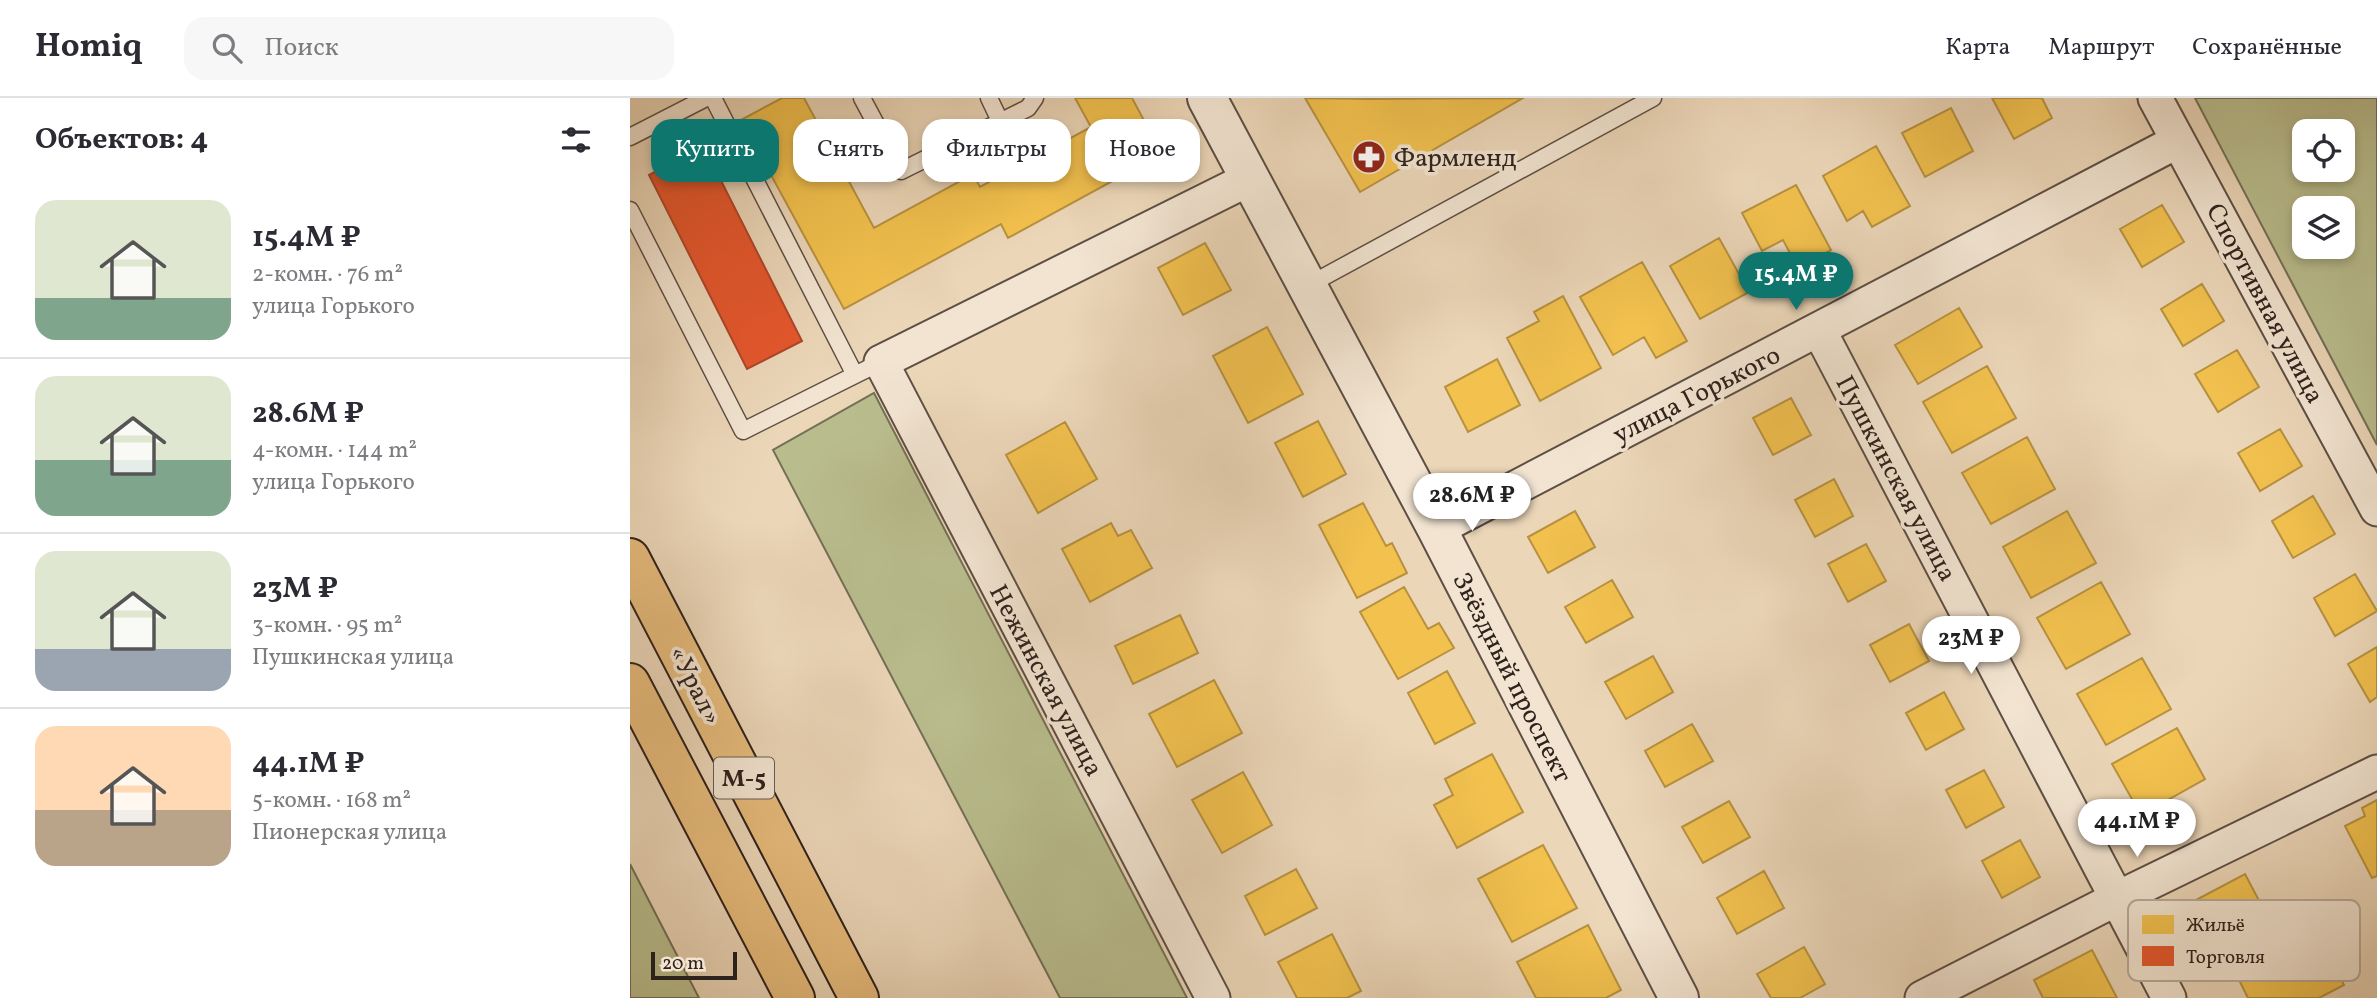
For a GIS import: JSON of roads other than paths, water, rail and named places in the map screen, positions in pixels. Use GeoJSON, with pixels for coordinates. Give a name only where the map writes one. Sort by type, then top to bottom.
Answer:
{"type":"FeatureCollection","features":[{"type":"Feature","properties":{"kind":"main road","name":"«Урал»"},"geometry":{"type":"LineString","coordinates":[[630,558],[859,998]]}},
{"type":"Feature","properties":{"kind":"main road","name":"М-5"},"geometry":{"type":"LineString","coordinates":[[630,683],[795,998]]}},
{"type":"Feature","properties":{"kind":"street","name":"Звёздный проспект"},"geometry":{"type":"LineString","coordinates":[[1207,98],[1437,529],[1679,998]]}},
{"type":"Feature","properties":{"kind":"street","name":"Спортивная улица"},"geometry":{"type":"LineString","coordinates":[[2155,98],[2377,509]]}},
{"type":"Feature","properties":{"kind":"street","name":"улица Горького"},"geometry":{"type":"LineString","coordinates":[[1437,529],[2178,141]]}},
{"type":"Feature","properties":{"kind":"street"},"geometry":{"type":"LineString","coordinates":[[868,368],[1250,178]]}},
{"type":"Feature","properties":{"kind":"street","name":"Пушкинская улица"},"geometry":{"type":"LineString","coordinates":[[1819,330],[2128,918]]}},
{"type":"Feature","properties":{"kind":"street","name":"Нежинская улица"},"geometry":{"type":"LineString","coordinates":[[868,368],[1213,998]]}},
{"type":"Feature","properties":{"kind":"street"},"geometry":{"type":"LineString","coordinates":[[1922,998],[2118,898],[2377,772]]}},
{"type":"Feature","properties":{"kind":"street","name":"Пушкинская улица"},"geometry":{"type":"LineString","coordinates":[[2160,981],[2169,998]]}},
{"type":"Feature","properties":{"kind":"lane"},"geometry":{"type":"LineString","coordinates":[[630,137],[706,98]]}},
{"type":"Feature","properties":{"kind":"lane"},"geometry":{"type":"LineString","coordinates":[[630,210],[743,431],[868,368],[713,98]]}},
{"type":"Feature","properties":{"kind":"lane"},"geometry":{"type":"LineString","coordinates":[[862,98],[901,171],[922,160]]}},
{"type":"Feature","properties":{"kind":"lane"},"geometry":{"type":"LineString","coordinates":[[989,98],[999,119]]}},
{"type":"Feature","properties":{"kind":"lane"},"geometry":{"type":"LineString","coordinates":[[1004,119],[1028,108],[1035,98]]}},
{"type":"Feature","properties":{"kind":"lane"},"geometry":{"type":"LineString","coordinates":[[1307,286],[1653,98]]}},
{"type":"Feature","properties":{"kind":"place","name":"Фармленд"},"geometry":{"type":"Point","coordinates":[1369,157]}}]}
